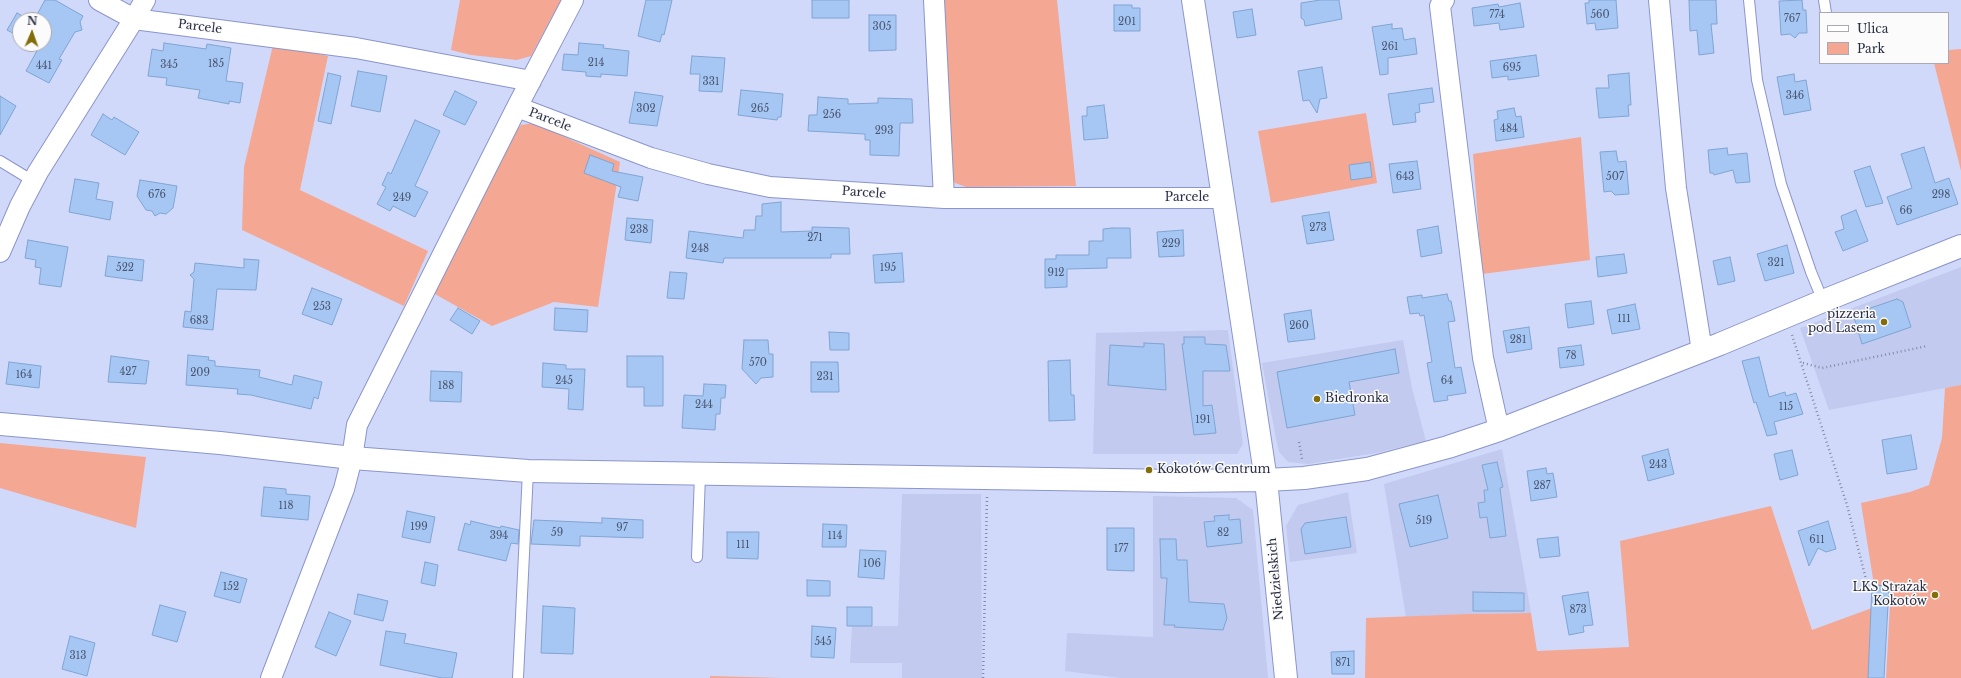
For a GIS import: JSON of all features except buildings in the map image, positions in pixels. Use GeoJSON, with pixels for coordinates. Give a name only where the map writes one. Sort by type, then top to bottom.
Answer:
{"type":"FeatureCollection","features":[{"type":"Feature","properties":{"kind":"street"},"geometry":{"type":"LineString","coordinates":[[99,0],[134,19]]}},
{"type":"Feature","properties":{"kind":"street"},"geometry":{"type":"LineString","coordinates":[[0,252],[20,206],[33,181],[89,88],[145,0]]}},
{"type":"Feature","properties":{"kind":"street"},"geometry":{"type":"LineString","coordinates":[[271,678],[344,489],[352,458],[357,425],[572,0]]}},
{"type":"Feature","properties":{"kind":"street"},"geometry":{"type":"LineString","coordinates":[[934,0],[944,198]]}},
{"type":"Feature","properties":{"kind":"street","name":"Niedzielskich"},"geometry":{"type":"LineString","coordinates":[[1193,0],[1266,480],[1286,678]]}},
{"type":"Feature","properties":{"kind":"street"},"geometry":{"type":"LineString","coordinates":[[1444,0],[1440,6],[1483,358],[1499,430]]}},
{"type":"Feature","properties":{"kind":"street"},"geometry":{"type":"LineString","coordinates":[[1659,0],[1676,188],[1702,351]]}},
{"type":"Feature","properties":{"kind":"street","name":"Parcele"},"geometry":{"type":"LineString","coordinates":[[134,19],[356,48],[531,80]]}},
{"type":"Feature","properties":{"kind":"street","name":"Parcele"},"geometry":{"type":"LineString","coordinates":[[517,107],[651,158],[708,174],[770,187],[944,198],[1223,198]]}},
{"type":"Feature","properties":{"kind":"street"},"geometry":{"type":"LineString","coordinates":[[0,424],[220,444],[352,458],[528,471],[700,475],[987,478],[1266,480],[1304,478],[1367,469],[1448,447],[1499,430],[1702,351],[1961,246]]}},
{"type":"Feature","properties":{"kind":"lane"},"geometry":{"type":"LineString","coordinates":[[1749,0],[1757,80],[1781,184],[1810,272],[1823,301]]}},
{"type":"Feature","properties":{"kind":"lane"},"geometry":{"type":"LineString","coordinates":[[1824,0],[1826,12]]}},
{"type":"Feature","properties":{"kind":"lane"},"geometry":{"type":"LineString","coordinates":[[0,161],[33,181]]}},
{"type":"Feature","properties":{"kind":"lane"},"geometry":{"type":"LineString","coordinates":[[518,678],[528,471]]}},
{"type":"Feature","properties":{"kind":"lane"},"geometry":{"type":"LineString","coordinates":[[697,557],[700,475]]}},
{"type":"Feature","properties":{"kind":"path"},"geometry":{"type":"LineString","coordinates":[[1786,316],[1847,505],[1868,587]]}},
{"type":"Feature","properties":{"kind":"path"},"geometry":{"type":"LineString","coordinates":[[1802,363],[1822,368],[1927,346]]}},
{"type":"Feature","properties":{"kind":"path"},"geometry":{"type":"LineString","coordinates":[[1299,442],[1302,462]]}},
{"type":"Feature","properties":{"kind":"path"},"geometry":{"type":"LineString","coordinates":[[983,678],[987,478]]}},
{"type":"Feature","properties":{"kind":"shaded area"},"geometry":{"type":"Polygon","coordinates":[[[1961,267],[1961,385],[1829,410],[1800,328],[1961,267]]]}},
{"type":"Feature","properties":{"kind":"shaded area"},"geometry":{"type":"Polygon","coordinates":[[[1228,330],[1243,444],[1237,454],[1093,454],[1096,333],[1228,330]]]}},
{"type":"Feature","properties":{"kind":"shaded area"},"geometry":{"type":"Polygon","coordinates":[[[1403,340],[1412,388],[1426,441],[1376,453],[1308,464],[1288,462],[1279,452],[1262,363],[1403,340]]]}},
{"type":"Feature","properties":{"kind":"shaded area"},"geometry":{"type":"Polygon","coordinates":[[[1502,449],[1531,613],[1406,617],[1384,484],[1502,449]]]}},
{"type":"Feature","properties":{"kind":"shaded area"},"geometry":{"type":"Polygon","coordinates":[[[1348,492],[1357,553],[1290,562],[1286,526],[1298,505],[1348,492]]]}},
{"type":"Feature","properties":{"kind":"shaded area"},"geometry":{"type":"Polygon","coordinates":[[[902,494],[981,494],[982,678],[902,678],[902,663],[850,663],[852,626],[898,626],[902,494]]]}},
{"type":"Feature","properties":{"kind":"shaded area"},"geometry":{"type":"Polygon","coordinates":[[[1153,496],[1236,498],[1253,510],[1268,678],[1120,678],[1065,671],[1067,633],[1153,637],[1153,496]]]}},
{"type":"Feature","properties":{"kind":"green space"},"geometry":{"type":"Polygon","coordinates":[[[460,0],[561,0],[531,56],[517,60],[471,55],[451,50],[460,0]]]}},
{"type":"Feature","properties":{"kind":"green space"},"geometry":{"type":"Polygon","coordinates":[[[941,0],[1057,0],[1076,186],[966,187],[955,183],[948,170],[941,0]]]}},
{"type":"Feature","properties":{"kind":"green space"},"geometry":{"type":"Polygon","coordinates":[[[273,45],[328,56],[300,190],[428,251],[404,306],[242,230],[244,167],[273,45]]]}},
{"type":"Feature","properties":{"kind":"green space"},"geometry":{"type":"Polygon","coordinates":[[[1961,49],[1961,171],[1934,64],[1949,64],[1949,50],[1961,49]]]}},
{"type":"Feature","properties":{"kind":"green space"},"geometry":{"type":"Polygon","coordinates":[[[1366,113],[1377,183],[1271,203],[1258,131],[1366,113]]]}},
{"type":"Feature","properties":{"kind":"green space"},"geometry":{"type":"Polygon","coordinates":[[[534,123],[620,162],[598,307],[554,302],[492,326],[433,293],[511,136],[521,125],[534,123]]]}},
{"type":"Feature","properties":{"kind":"green space"},"geometry":{"type":"Polygon","coordinates":[[[1581,137],[1590,260],[1482,274],[1473,154],[1581,137]]]}},
{"type":"Feature","properties":{"kind":"green space"},"geometry":{"type":"Polygon","coordinates":[[[1961,385],[1961,678],[1886,678],[1891,586],[1874,585],[1861,503],[1910,492],[1929,485],[1942,438],[1945,388],[1961,385]]]}},
{"type":"Feature","properties":{"kind":"green space"},"geometry":{"type":"Polygon","coordinates":[[[0,443],[146,457],[136,528],[0,488],[0,443]]]}},
{"type":"Feature","properties":{"kind":"green space"},"geometry":{"type":"Polygon","coordinates":[[[1771,506],[1812,630],[1872,608],[1869,678],[1365,678],[1366,618],[1531,613],[1537,651],[1629,647],[1620,541],[1771,506]]]}},
{"type":"Feature","properties":{"kind":"green space"},"geometry":{"type":"Polygon","coordinates":[[[710,676],[782,678],[710,678],[710,676]]]}},
{"type":"Feature","properties":{"kind":"place","name":"pizzeria pod Lasem"},"geometry":{"type":"Point","coordinates":[1884,322]}},
{"type":"Feature","properties":{"kind":"place","name":"Biedronka"},"geometry":{"type":"Point","coordinates":[1317,399]}},
{"type":"Feature","properties":{"kind":"place","name":"Kokotów Centrum"},"geometry":{"type":"Point","coordinates":[1149,470]}},
{"type":"Feature","properties":{"kind":"place","name":"LKS Strażak Kokotów"},"geometry":{"type":"Point","coordinates":[1935,595]}}]}
